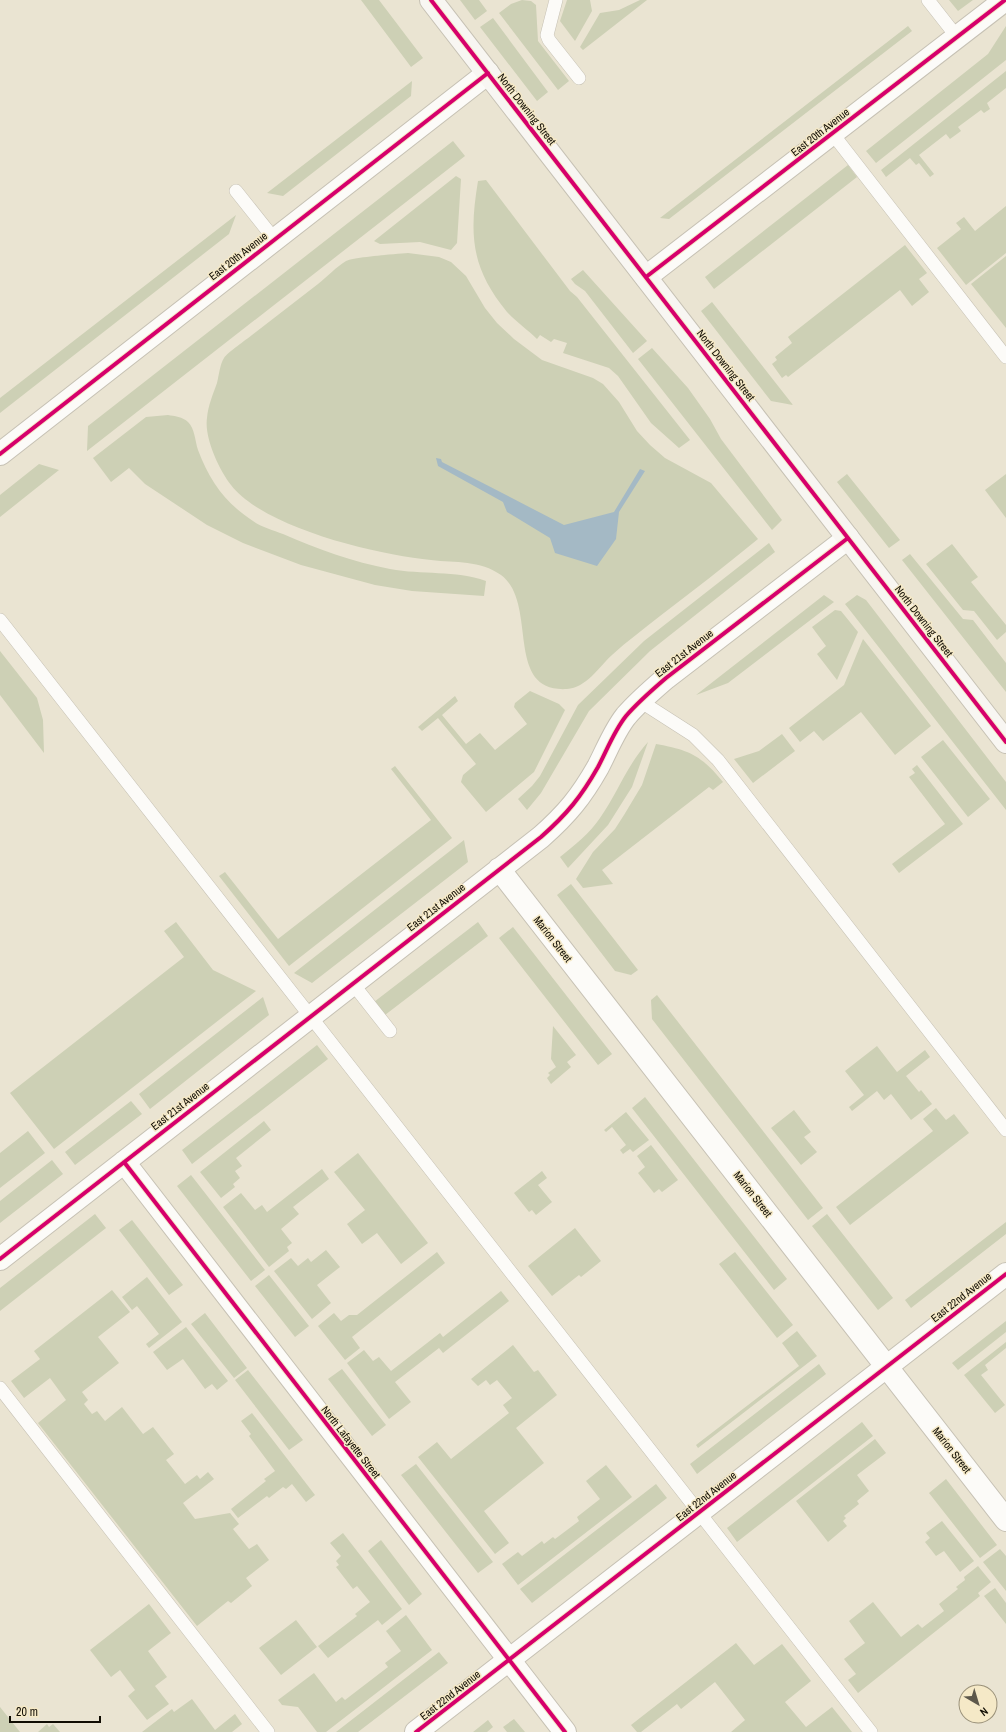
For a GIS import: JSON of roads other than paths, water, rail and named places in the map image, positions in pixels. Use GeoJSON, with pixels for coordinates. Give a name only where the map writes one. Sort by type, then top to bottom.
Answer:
{"type":"FeatureCollection","features":[{"type":"Feature","properties":{"kind":"main road","name":"North Downing Street"},"geometry":{"type":"LineString","coordinates":[[431,0],[1006,742]]}},
{"type":"Feature","properties":{"kind":"street","name":"East 20th Avenue"},"geometry":{"type":"LineString","coordinates":[[646,277],[1005,0]]}},
{"type":"Feature","properties":{"kind":"street","name":"East 20th Avenue"},"geometry":{"type":"LineString","coordinates":[[0,454],[488,73]]}},
{"type":"Feature","properties":{"kind":"street","name":"East 21st Avenue"},"geometry":{"type":"LineString","coordinates":[[0,1259],[540,837],[576,803],[598,766],[614,734],[640,701],[672,674],[848,538]]}},
{"type":"Feature","properties":{"kind":"street","name":"Marion Street"},"geometry":{"type":"LineString","coordinates":[[499,869],[1006,1520]]}},
{"type":"Feature","properties":{"kind":"street","name":"North Lafayette Street"},"geometry":{"type":"LineString","coordinates":[[124,1162],[565,1732]]}},
{"type":"Feature","properties":{"kind":"street","name":"East 22nd Avenue"},"geometry":{"type":"LineString","coordinates":[[416,1732],[1006,1274]]}},
{"type":"Feature","properties":{"kind":"lane"},"geometry":{"type":"LineString","coordinates":[[556,0],[547,34],[549,40],[579,78]]}},
{"type":"Feature","properties":{"kind":"lane"},"geometry":{"type":"LineString","coordinates":[[928,0],[957,37]]}},
{"type":"Feature","properties":{"kind":"lane"},"geometry":{"type":"LineString","coordinates":[[832,134],[1006,357]]}},
{"type":"Feature","properties":{"kind":"lane"},"geometry":{"type":"LineString","coordinates":[[236,191],[275,240]]}},
{"type":"Feature","properties":{"kind":"lane"},"geometry":{"type":"LineString","coordinates":[[0,620],[871,1732]]}},
{"type":"Feature","properties":{"kind":"lane"},"geometry":{"type":"LineString","coordinates":[[640,701],[694,735],[718,760],[1006,1130]]}},
{"type":"Feature","properties":{"kind":"lane"},"geometry":{"type":"LineString","coordinates":[[353,984],[390,1031]]}},
{"type":"Feature","properties":{"kind":"lane"},"geometry":{"type":"LineString","coordinates":[[0,1388],[268,1732]]}},
{"type":"Feature","properties":{"kind":"water"},"geometry":{"type":"Polygon","coordinates":[[[436,458],[441,459],[442,462],[564,525],[614,512],[640,469],[645,471],[619,512],[616,539],[597,566],[555,553],[550,538],[507,512],[503,502],[438,466],[436,458]]]}}]}
